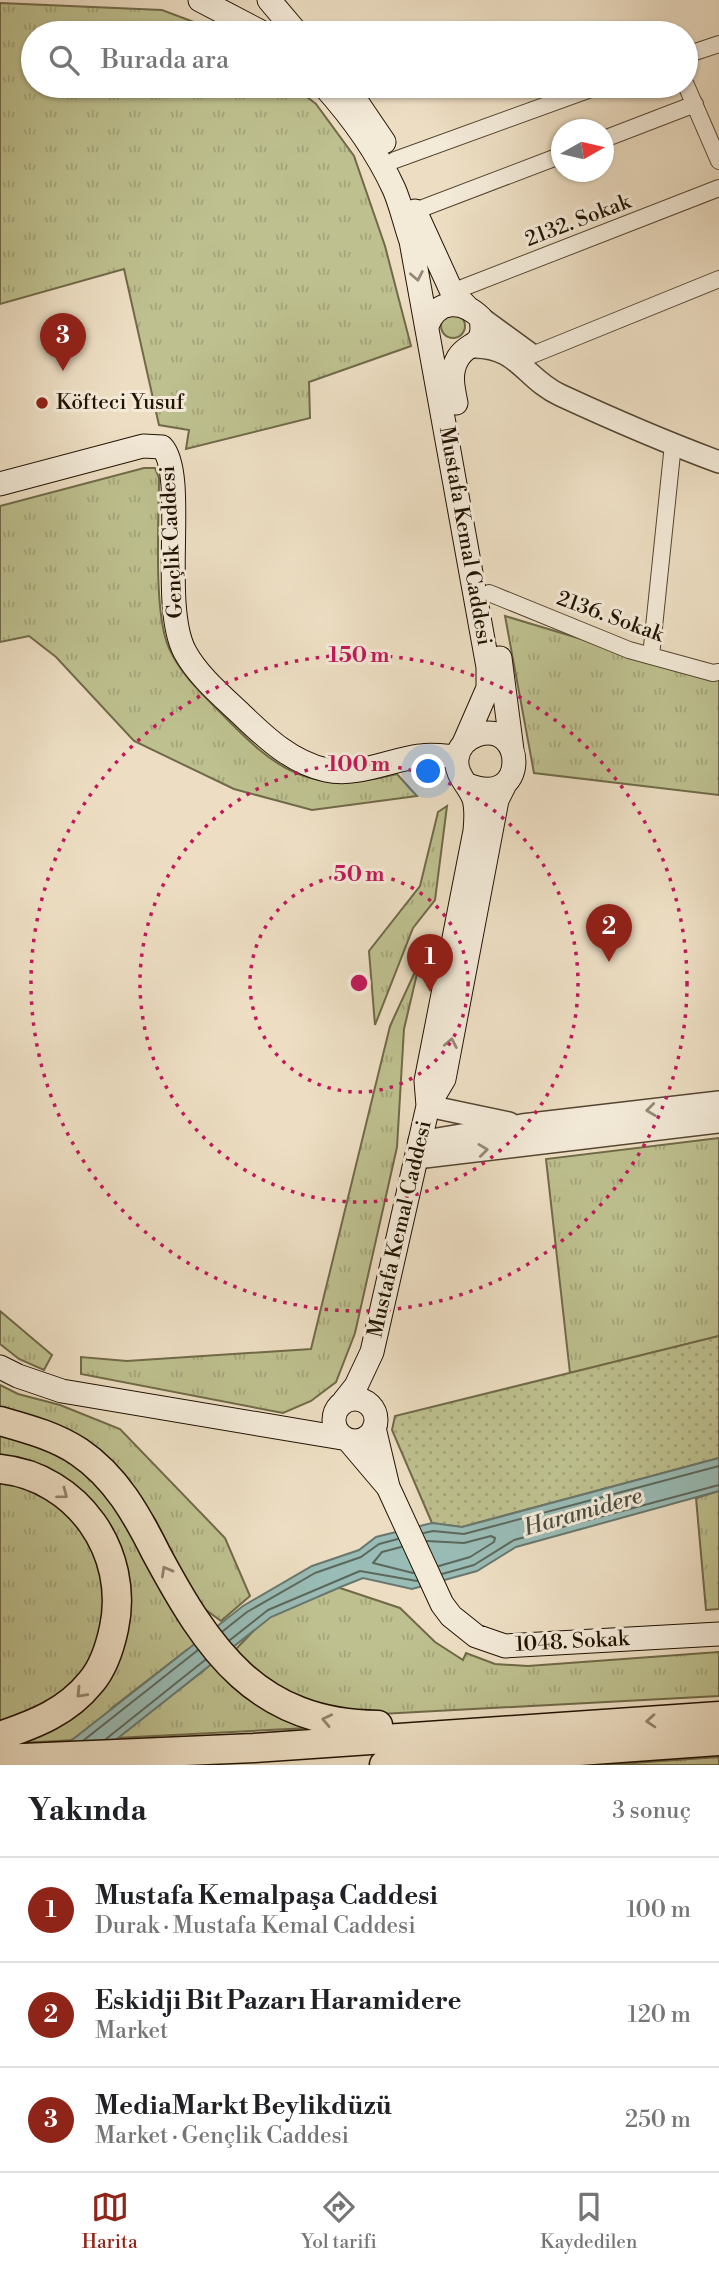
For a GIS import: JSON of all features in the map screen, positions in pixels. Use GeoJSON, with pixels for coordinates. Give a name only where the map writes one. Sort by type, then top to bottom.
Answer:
{"type":"FeatureCollection","features":[{"type":"Feature","properties":{"kind":"highway"},"geometry":{"type":"LineString","coordinates":[[0,1421],[43,1433],[64,1443],[106,1475],[145,1529],[201,1632],[233,1670],[275,1701],[326,1721],[354,1725],[494,1721],[541,1728]]}},
{"type":"Feature","properties":{"kind":"highway"},"geometry":{"type":"LineString","coordinates":[[0,1469],[32,1476],[51,1485],[82,1511],[104,1541],[115,1573],[117,1596],[110,1644],[93,1681],[74,1701],[49,1718],[0,1736]]}},
{"type":"Feature","properties":{"kind":"highway"},"geometry":{"type":"LineString","coordinates":[[0,1759],[183,1752],[719,1716]]}},
{"type":"Feature","properties":{"kind":"highway"},"geometry":{"type":"LineString","coordinates":[[384,1765],[719,1741]]}},
{"type":"Feature","properties":{"kind":"main road"},"geometry":{"type":"LineString","coordinates":[[200,0],[240,21]]}},
{"type":"Feature","properties":{"kind":"main road"},"geometry":{"type":"LineString","coordinates":[[269,0],[287,21]]}},
{"type":"Feature","properties":{"kind":"main road","name":"Mustafa Kemal Caddesi"},"geometry":{"type":"LineString","coordinates":[[333,98],[361,133],[394,190],[411,240],[488,667],[488,688],[461,750]]}},
{"type":"Feature","properties":{"kind":"main road"},"geometry":{"type":"LineString","coordinates":[[354,98],[395,160],[415,211],[483,332],[468,349],[444,350],[428,331],[439,309],[455,303],[466,305]]}},
{"type":"Feature","properties":{"kind":"main road","name":"Mustafa Kemal Caddesi"},"geometry":{"type":"LineString","coordinates":[[468,349],[457,359],[452,380],[489,593],[512,750]]}},
{"type":"Feature","properties":{"kind":"main road","name":"Gençlik Caddesi"},"geometry":{"type":"LineString","coordinates":[[0,484],[143,446],[162,447],[168,453],[173,493],[176,626],[184,650],[230,704],[285,752],[326,770],[359,769],[461,750]]}},
{"type":"Feature","properties":{"kind":"main road"},"geometry":{"type":"LineString","coordinates":[[481,734],[491,734],[507,742],[512,750],[513,772],[504,786],[484,789],[466,784],[457,769],[461,750],[481,734]]}},
{"type":"Feature","properties":{"kind":"main road","name":"Mustafa Kemal Caddesi"},"geometry":{"type":"LineString","coordinates":[[428,1106],[426,1081],[475,831],[476,811],[466,784]]}},
{"type":"Feature","properties":{"kind":"main road","name":"Mustafa Kemal Caddesi"},"geometry":{"type":"LineString","coordinates":[[342,1404],[356,1386],[372,1352],[428,1106],[444,1079],[497,800],[504,786]]}},
{"type":"Feature","properties":{"kind":"main road","name":"Mustafa Kemal Caddesi"},"geometry":{"type":"LineString","coordinates":[[372,1352],[374,1419]]}},
{"type":"Feature","properties":{"kind":"main road"},"geometry":{"type":"LineString","coordinates":[[0,1367],[18,1377],[62,1391],[273,1424],[345,1439],[367,1437],[374,1419],[358,1399],[320,1415],[273,1424]]}},
{"type":"Feature","properties":{"kind":"main road"},"geometry":{"type":"LineString","coordinates":[[342,1404],[335,1412],[334,1426],[345,1439]]}},
{"type":"Feature","properties":{"kind":"main road","name":"1048. Sokak"},"geometry":{"type":"LineString","coordinates":[[374,1419],[388,1487],[442,1604],[451,1616],[476,1636],[505,1646],[719,1634]]}},
{"type":"Feature","properties":{"kind":"main road","name":"1048. Sokak"},"geometry":{"type":"LineString","coordinates":[[345,1439],[388,1487]]}},
{"type":"Feature","properties":{"kind":"street"},"geometry":{"type":"LineString","coordinates":[[698,51],[719,44]]}},
{"type":"Feature","properties":{"kind":"street"},"geometry":{"type":"LineString","coordinates":[[395,160],[566,98]]}},
{"type":"Feature","properties":{"kind":"street"},"geometry":{"type":"LineString","coordinates":[[692,98],[719,161]]}},
{"type":"Feature","properties":{"kind":"street"},"geometry":{"type":"LineString","coordinates":[[614,135],[695,104]]}},
{"type":"Feature","properties":{"kind":"street"},"geometry":{"type":"LineString","coordinates":[[415,211],[551,159]]}},
{"type":"Feature","properties":{"kind":"street","name":"2132. Sokak"},"geometry":{"type":"LineString","coordinates":[[466,305],[719,188]]}},
{"type":"Feature","properties":{"kind":"street"},"geometry":{"type":"LineString","coordinates":[[532,355],[719,279]]}},
{"type":"Feature","properties":{"kind":"street"},"geometry":{"type":"LineString","coordinates":[[466,305],[532,355],[564,383],[577,402]]}},
{"type":"Feature","properties":{"kind":"street"},"geometry":{"type":"LineString","coordinates":[[468,349],[495,348],[507,353],[557,394],[719,462]]}},
{"type":"Feature","properties":{"kind":"street"},"geometry":{"type":"LineString","coordinates":[[651,656],[673,444]]}},
{"type":"Feature","properties":{"kind":"street","name":"2136. Sokak"},"geometry":{"type":"LineString","coordinates":[[489,593],[651,656],[719,672]]}},
{"type":"Feature","properties":{"kind":"street"},"geometry":{"type":"LineString","coordinates":[[417,1150],[522,1125],[719,1102]]}},
{"type":"Feature","properties":{"kind":"street"},"geometry":{"type":"LineString","coordinates":[[428,1106],[522,1125]]}},
{"type":"Feature","properties":{"kind":"street"},"geometry":{"type":"LineString","coordinates":[[417,1150],[719,1122]]}},
{"type":"Feature","properties":{"kind":"green space"},"geometry":{"type":"Polygon","coordinates":[[[0,3],[162,10],[191,21],[21,21],[21,98],[308,98],[316,104],[354,156],[385,246],[411,346],[309,382],[310,418],[186,449],[189,430],[159,425],[124,269],[0,304],[0,3]]]}},
{"type":"Feature","properties":{"kind":"green space"},"geometry":{"type":"Polygon","coordinates":[[[453,314],[464,321],[465,326],[458,337],[453,338],[442,331],[441,326],[448,315],[453,314]]]}},
{"type":"Feature","properties":{"kind":"green space"},"geometry":{"type":"Polygon","coordinates":[[[144,468],[155,468],[159,478],[158,566],[164,632],[169,648],[191,682],[259,750],[297,774],[340,782],[397,774],[417,796],[312,810],[234,789],[134,741],[56,657],[29,636],[0,642],[0,506],[144,468]]]}},
{"type":"Feature","properties":{"kind":"green space"},"geometry":{"type":"Polygon","coordinates":[[[505,616],[714,679],[719,678],[719,795],[534,773],[505,616]]]}},
{"type":"Feature","properties":{"kind":"green space"},"geometry":{"type":"Polygon","coordinates":[[[447,806],[435,900],[413,928],[375,1025],[369,951],[420,886],[438,812],[447,806]]]}},
{"type":"Feature","properties":{"kind":"green space"},"geometry":{"type":"Polygon","coordinates":[[[420,961],[404,1029],[397,1147],[355,1333],[336,1382],[311,1401],[283,1413],[81,1374],[81,1357],[127,1361],[311,1349],[390,1026],[420,961]]]}},
{"type":"Feature","properties":{"kind":"green space"},"geometry":{"type":"Polygon","coordinates":[[[719,1138],[719,1336],[570,1373],[546,1159],[719,1138]]]}},
{"type":"Feature","properties":{"kind":"green space"},"geometry":{"type":"Polygon","coordinates":[[[0,1311],[52,1355],[44,1370],[19,1359],[0,1344],[0,1311]]]}},
{"type":"Feature","properties":{"kind":"green space"},"geometry":{"type":"Polygon","coordinates":[[[719,1336],[719,1458],[462,1527],[432,1523],[392,1430],[395,1416],[719,1336]]]}},
{"type":"Feature","properties":{"kind":"green space"},"geometry":{"type":"Polygon","coordinates":[[[0,1385],[18,1394],[60,1405],[120,1429],[225,1538],[250,1596],[221,1621],[198,1604],[155,1519],[107,1458],[0,1408],[0,1385]]]}},
{"type":"Feature","properties":{"kind":"green space"},"geometry":{"type":"Polygon","coordinates":[[[0,1430],[65,1455],[93,1475],[160,1574],[308,1728],[18,1743],[79,1712],[121,1555],[0,1459],[0,1430]],[[187,1650],[112,1708],[127,1728],[203,1671],[187,1650]]]}},
{"type":"Feature","properties":{"kind":"green space"},"geometry":{"type":"Polygon","coordinates":[[[0,1478],[76,1511],[106,1565],[101,1649],[59,1699],[0,1726],[0,1478]]]}},
{"type":"Feature","properties":{"kind":"green space"},"geometry":{"type":"Polygon","coordinates":[[[719,1491],[719,1609],[706,1610],[696,1498],[719,1491]]]}},
{"type":"Feature","properties":{"kind":"green space"},"geometry":{"type":"Polygon","coordinates":[[[337,1587],[400,1608],[435,1642],[463,1660],[466,1653],[495,1664],[528,1666],[719,1652],[719,1696],[362,1715],[330,1710],[265,1682],[236,1649],[265,1619],[337,1587]]]}},
{"type":"Feature","properties":{"kind":"green space"},"geometry":{"type":"Polygon","coordinates":[[[719,1757],[719,1765],[605,1765],[719,1757]]]}},
{"type":"Feature","properties":{"kind":"water","name":"Haramidere"},"geometry":{"type":"Polygon","coordinates":[[[719,1458],[719,1491],[516,1547],[477,1571],[412,1589],[363,1578],[271,1617],[84,1765],[40,1765],[243,1606],[312,1566],[359,1550],[376,1537],[432,1523],[462,1527],[719,1458]]]}},
{"type":"Feature","properties":{"kind":"place","name":"MediaMarkt Beylikdüzü"},"geometry":{"type":"Point","coordinates":[63,371]}},
{"type":"Feature","properties":{"kind":"place","name":"Köfteci Yusuf"},"geometry":{"type":"Point","coordinates":[42,403]}},
{"type":"Feature","properties":{"kind":"place","name":"Eskidji Bit Pazarı Haramidere"},"geometry":{"type":"Point","coordinates":[609,962]}},
{"type":"Feature","properties":{"kind":"place","name":"Mustafa Kemalpaşa Caddesi"},"geometry":{"type":"Point","coordinates":[430,992]}}]}
